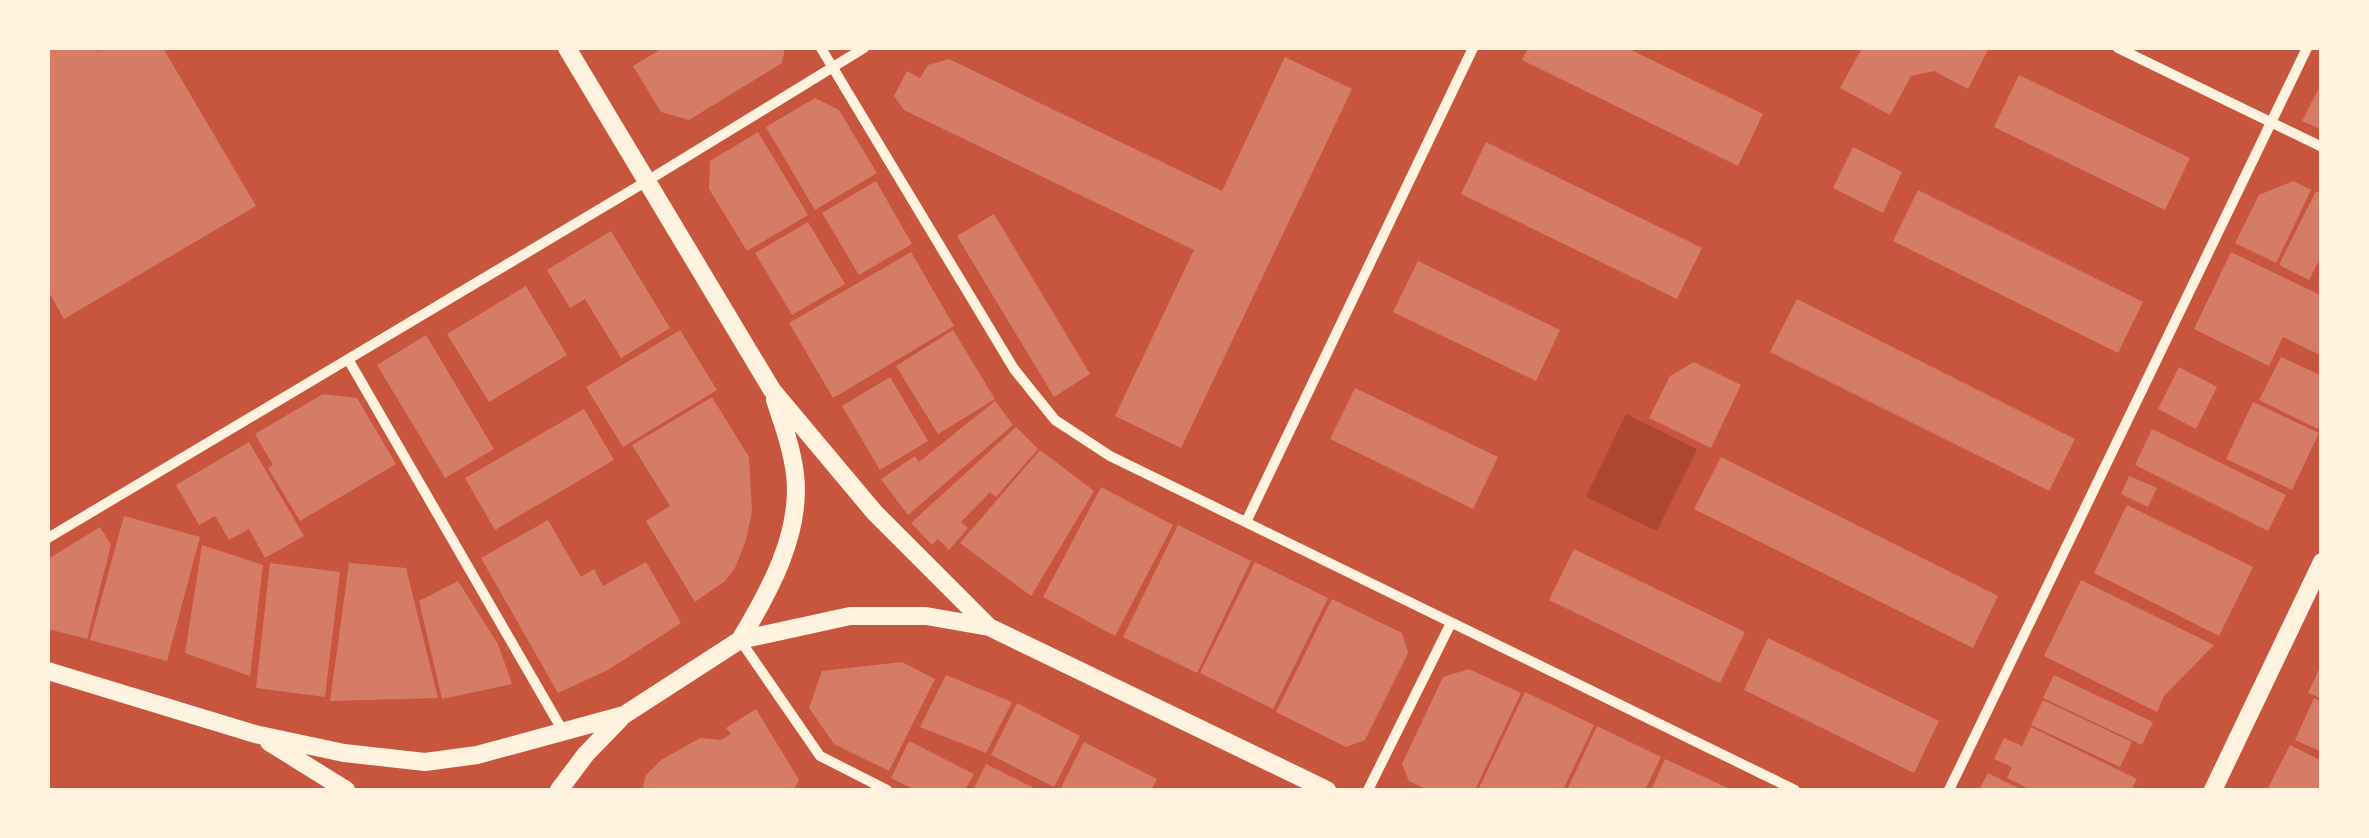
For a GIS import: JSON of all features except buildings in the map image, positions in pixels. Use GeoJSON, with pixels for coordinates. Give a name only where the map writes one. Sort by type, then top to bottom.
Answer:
{"type":"FeatureCollection","features":[{"type":"Feature","properties":{"kind":"street"},"geometry":{"type":"LineString","coordinates":[[567,48],[772,390],[886,525],[989,627]]}},
{"type":"Feature","properties":{"kind":"street"},"geometry":{"type":"LineString","coordinates":[[820,48],[1014,369],[1055,420],[1110,456],[1795,790]]}},
{"type":"Feature","properties":{"kind":"street"},"geometry":{"type":"LineString","coordinates":[[48,538],[864,48]]}},
{"type":"Feature","properties":{"kind":"street"},"geometry":{"type":"LineString","coordinates":[[1246,522],[1473,48]]}},
{"type":"Feature","properties":{"kind":"street"},"geometry":{"type":"LineString","coordinates":[[2118,48],[2322,147]]}},
{"type":"Feature","properties":{"kind":"street"},"geometry":{"type":"LineString","coordinates":[[1948,790],[2307,48]]}},
{"type":"Feature","properties":{"kind":"street"},"geometry":{"type":"LineString","coordinates":[[348,359],[564,732]]}},
{"type":"Feature","properties":{"kind":"street"},"geometry":{"type":"LineString","coordinates":[[740,640],[776,572],[794,518],[795,472],[772,390]]}},
{"type":"Feature","properties":{"kind":"street"},"geometry":{"type":"LineString","coordinates":[[2213,790],[2322,562]]}},
{"type":"Feature","properties":{"kind":"street"},"geometry":{"type":"LineString","coordinates":[[558,790],[624,715],[740,640],[820,620],[882,614],[926,616],[989,627],[1327,790]]}},
{"type":"Feature","properties":{"kind":"street"},"geometry":{"type":"LineString","coordinates":[[1368,790],[1451,622]]}},
{"type":"Feature","properties":{"kind":"street"},"geometry":{"type":"LineString","coordinates":[[740,640],[820,756],[888,790]]}},
{"type":"Feature","properties":{"kind":"street"},"geometry":{"type":"LineString","coordinates":[[48,671],[256,734],[362,756],[425,762],[478,755],[624,715]]}},
{"type":"Feature","properties":{"kind":"street"},"geometry":{"type":"LineString","coordinates":[[256,734],[346,790]]}},
{"type":"Feature","properties":{"kind":"shaded area"},"geometry":{"type":"Polygon","coordinates":[[[1626,414],[1697,449],[1657,531],[1586,497],[1626,414]]]}}]}
